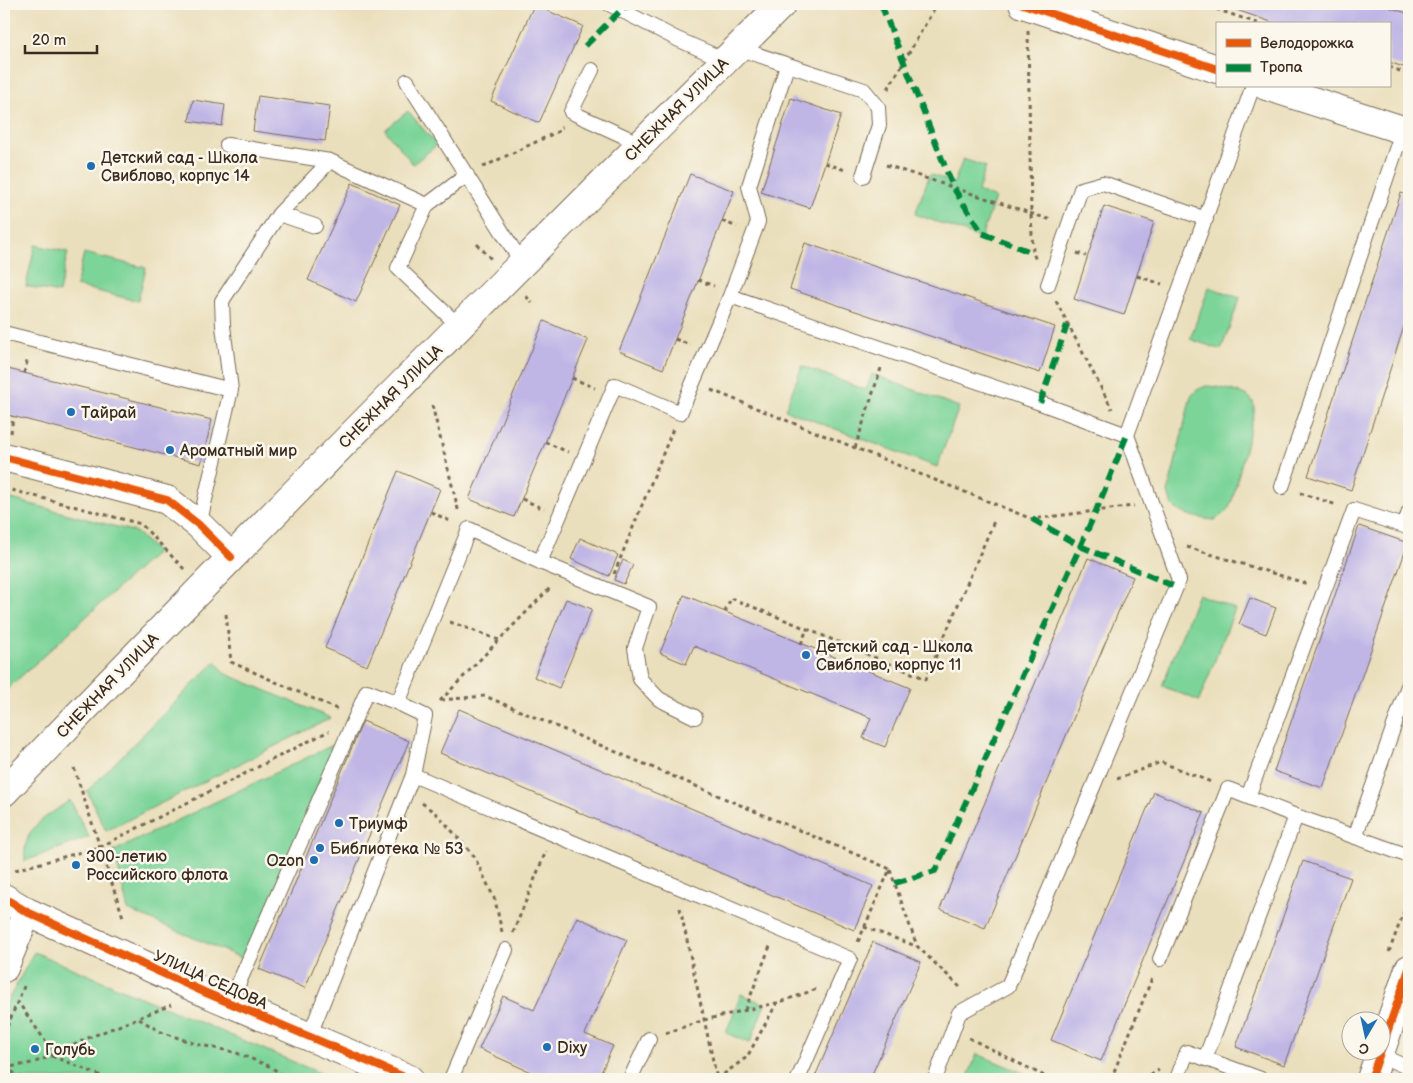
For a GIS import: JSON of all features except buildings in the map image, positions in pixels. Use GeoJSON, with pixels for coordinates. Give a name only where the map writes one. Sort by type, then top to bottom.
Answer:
{"type":"FeatureCollection","features":[{"type":"Feature","properties":{"kind":"street","name":"СНЕЖНАЯ УЛИЦА"},"geometry":{"type":"LineString","coordinates":[[4,792],[458,326],[509,263],[641,144],[782,4]]}},
{"type":"Feature","properties":{"kind":"street"},"geometry":{"type":"LineString","coordinates":[[1026,16],[1216,69]]}},
{"type":"Feature","properties":{"kind":"street"},"geometry":{"type":"LineString","coordinates":[[1272,88],[1406,130]]}},
{"type":"Feature","properties":{"kind":"street"},"geometry":{"type":"LineString","coordinates":[[4,457],[167,500],[199,525],[231,557]]}},
{"type":"Feature","properties":{"kind":"street","name":"УЛИЦА СЕДОВА"},"geometry":{"type":"LineString","coordinates":[[4,898],[27,912],[204,992],[409,1079]]}},
{"type":"Feature","properties":{"kind":"street"},"geometry":{"type":"LineString","coordinates":[[4,968],[27,912]]}},
{"type":"Feature","properties":{"kind":"street"},"geometry":{"type":"LineString","coordinates":[[1375,1067],[1409,969]]}},
{"type":"Feature","properties":{"kind":"lane"},"geometry":{"type":"LineString","coordinates":[[609,4],[677,39],[731,54],[787,66],[864,90],[878,107],[879,126],[863,176]]}},
{"type":"Feature","properties":{"kind":"lane"},"geometry":{"type":"LineString","coordinates":[[540,562],[615,385],[680,413],[730,296],[758,222],[749,186],[787,66]]}},
{"type":"Feature","properties":{"kind":"lane"},"geometry":{"type":"LineString","coordinates":[[592,70],[571,112],[641,144]]}},
{"type":"Feature","properties":{"kind":"lane"},"geometry":{"type":"LineString","coordinates":[[407,81],[467,175],[509,263]]}},
{"type":"Feature","properties":{"kind":"lane"},"geometry":{"type":"LineString","coordinates":[[934,1079],[959,1013],[1008,986],[1179,580],[1127,435],[1252,88]]}},
{"type":"Feature","properties":{"kind":"lane"},"geometry":{"type":"LineString","coordinates":[[1282,487],[1406,130]]}},
{"type":"Feature","properties":{"kind":"lane"},"geometry":{"type":"LineString","coordinates":[[227,145],[330,161],[427,205]]}},
{"type":"Feature","properties":{"kind":"lane"},"geometry":{"type":"LineString","coordinates":[[199,525],[230,390],[222,301],[279,214],[330,161]]}},
{"type":"Feature","properties":{"kind":"lane"},"geometry":{"type":"LineString","coordinates":[[458,326],[398,268],[427,205],[467,175]]}},
{"type":"Feature","properties":{"kind":"lane"},"geometry":{"type":"LineString","coordinates":[[1048,285],[1080,189],[1103,183],[1206,218]]}},
{"type":"Feature","properties":{"kind":"lane"},"geometry":{"type":"LineString","coordinates":[[279,214],[315,226]]}},
{"type":"Feature","properties":{"kind":"lane"},"geometry":{"type":"LineString","coordinates":[[730,296],[1127,435]]}},
{"type":"Feature","properties":{"kind":"lane"},"geometry":{"type":"LineString","coordinates":[[4,334],[230,390]]}},
{"type":"Feature","properties":{"kind":"lane"},"geometry":{"type":"LineString","coordinates":[[1248,797],[1354,510],[1404,526],[1409,512]]}},
{"type":"Feature","properties":{"kind":"lane"},"geometry":{"type":"LineString","coordinates":[[398,703],[469,529],[540,562],[649,607],[635,648],[640,679],[658,699],[695,717]]}},
{"type":"Feature","properties":{"kind":"lane"},"geometry":{"type":"LineString","coordinates":[[1355,837],[1409,684]]}},
{"type":"Feature","properties":{"kind":"lane"},"geometry":{"type":"LineString","coordinates":[[230,1003],[367,691],[398,703],[425,716],[413,775],[309,1036]]}},
{"type":"Feature","properties":{"kind":"lane"},"geometry":{"type":"LineString","coordinates":[[413,775],[850,959],[798,1079]]}},
{"type":"Feature","properties":{"kind":"lane"},"geometry":{"type":"LineString","coordinates":[[1160,959],[1228,789],[1296,816],[1409,856]]}},
{"type":"Feature","properties":{"kind":"lane"},"geometry":{"type":"LineString","coordinates":[[1205,1058],[1296,816]]}},
{"type":"Feature","properties":{"kind":"lane"},"geometry":{"type":"LineString","coordinates":[[451,1079],[506,950]]}},
{"type":"Feature","properties":{"kind":"lane"},"geometry":{"type":"LineString","coordinates":[[630,1079],[649,1039]]}},
{"type":"Feature","properties":{"kind":"lane"},"geometry":{"type":"LineString","coordinates":[[1177,1079],[1187,1052],[1261,1079]]}},
{"type":"Feature","properties":{"kind":"lane"},"geometry":{"type":"LineString","coordinates":[[1375,1067],[1409,1068]]}},
{"type":"Feature","properties":{"kind":"path"},"geometry":{"type":"LineString","coordinates":[[878,107],[937,4]]}},
{"type":"Feature","properties":{"kind":"path"},"geometry":{"type":"LineString","coordinates":[[1201,4],[1252,22]]}},
{"type":"Feature","properties":{"kind":"path"},"geometry":{"type":"LineString","coordinates":[[1400,4],[1409,7]]}},
{"type":"Feature","properties":{"kind":"path"},"geometry":{"type":"LineString","coordinates":[[1026,16],[1033,253],[1067,325],[1127,435]]}},
{"type":"Feature","properties":{"kind":"path"},"geometry":{"type":"LineString","coordinates":[[1390,67],[1409,74]]}},
{"type":"Feature","properties":{"kind":"path"},"geometry":{"type":"LineString","coordinates":[[467,175],[559,130],[571,112]]}},
{"type":"Feature","properties":{"kind":"path"},"geometry":{"type":"LineString","coordinates":[[868,158],[1068,226]]}},
{"type":"Feature","properties":{"kind":"path"},"geometry":{"type":"LineString","coordinates":[[477,244],[509,263]]}},
{"type":"Feature","properties":{"kind":"path"},"geometry":{"type":"LineString","coordinates":[[1137,276],[1180,290]]}},
{"type":"Feature","properties":{"kind":"path"},"geometry":{"type":"LineString","coordinates":[[526,296],[532,303]]}},
{"type":"Feature","properties":{"kind":"path"},"geometry":{"type":"LineString","coordinates":[[854,448],[887,350]]}},
{"type":"Feature","properties":{"kind":"path"},"geometry":{"type":"LineString","coordinates":[[693,382],[1032,519],[1152,504]]}},
{"type":"Feature","properties":{"kind":"path"},"geometry":{"type":"LineString","coordinates":[[432,405],[458,511],[469,529]]}},
{"type":"Feature","properties":{"kind":"path"},"geometry":{"type":"LineString","coordinates":[[607,590],[680,413]]}},
{"type":"Feature","properties":{"kind":"path"},"geometry":{"type":"LineString","coordinates":[[1282,487],[1354,510]]}},
{"type":"Feature","properties":{"kind":"path"},"geometry":{"type":"LineString","coordinates":[[4,489],[141,524],[185,570]]}},
{"type":"Feature","properties":{"kind":"path"},"geometry":{"type":"LineString","coordinates":[[725,612],[731,598],[926,679],[995,519]]}},
{"type":"Feature","properties":{"kind":"path"},"geometry":{"type":"LineString","coordinates":[[1165,540],[1324,589]]}},
{"type":"Feature","properties":{"kind":"path"},"geometry":{"type":"LineString","coordinates":[[425,716],[565,572]]}},
{"type":"Feature","properties":{"kind":"path"},"geometry":{"type":"LineString","coordinates":[[226,614],[231,662],[355,718]]}},
{"type":"Feature","properties":{"kind":"path"},"geometry":{"type":"LineString","coordinates":[[434,616],[499,640]]}},
{"type":"Feature","properties":{"kind":"path"},"geometry":{"type":"LineString","coordinates":[[801,644],[807,629]]}},
{"type":"Feature","properties":{"kind":"path"},"geometry":{"type":"LineString","coordinates":[[872,672],[878,659]]}},
{"type":"Feature","properties":{"kind":"path"},"geometry":{"type":"LineString","coordinates":[[441,700],[485,696],[890,869],[917,946]]}},
{"type":"Feature","properties":{"kind":"path"},"geometry":{"type":"LineString","coordinates":[[15,870],[100,847],[355,718]]}},
{"type":"Feature","properties":{"kind":"path"},"geometry":{"type":"LineString","coordinates":[[1093,787],[1161,762],[1228,789]]}},
{"type":"Feature","properties":{"kind":"path"},"geometry":{"type":"LineString","coordinates":[[74,768],[123,917]]}},
{"type":"Feature","properties":{"kind":"path"},"geometry":{"type":"LineString","coordinates":[[407,791],[439,816],[474,856],[495,900],[506,950]]}},
{"type":"Feature","properties":{"kind":"path"},"geometry":{"type":"LineString","coordinates":[[506,950],[553,834]]}},
{"type":"Feature","properties":{"kind":"path"},"geometry":{"type":"LineString","coordinates":[[850,959],[890,869]]}},
{"type":"Feature","properties":{"kind":"path"},"geometry":{"type":"LineString","coordinates":[[676,886],[717,1079],[747,1057],[777,1003]]}},
{"type":"Feature","properties":{"kind":"path"},"geometry":{"type":"LineString","coordinates":[[864,927],[917,946],[978,1003]]}},
{"type":"Feature","properties":{"kind":"path"},"geometry":{"type":"LineString","coordinates":[[745,1010],[777,928]]}},
{"type":"Feature","properties":{"kind":"path"},"geometry":{"type":"LineString","coordinates":[[1112,1079],[1160,959]]}},
{"type":"Feature","properties":{"kind":"path"},"geometry":{"type":"LineString","coordinates":[[649,1039],[704,1020],[777,1003],[840,982]]}},
{"type":"Feature","properties":{"kind":"path"},"geometry":{"type":"LineString","coordinates":[[4,1067],[32,1063],[52,1056],[88,1038],[204,992]]}},
{"type":"Feature","properties":{"kind":"path"},"geometry":{"type":"LineString","coordinates":[[18,1002],[48,1045],[52,1056],[109,1079]]}},
{"type":"Feature","properties":{"kind":"path"},"geometry":{"type":"LineString","coordinates":[[138,1019],[161,1032],[196,1044],[234,1052],[269,1066],[289,1079]]}},
{"type":"Feature","properties":{"kind":"path"},"geometry":{"type":"LineString","coordinates":[[953,1030],[1050,1079]]}},
{"type":"Feature","properties":{"kind":"path"},"geometry":{"type":"LineString","coordinates":[[4,1067],[23,1079]]}},
{"type":"Feature","properties":{"kind":"green space"},"geometry":{"type":"Polygon","coordinates":[[[408,111],[437,145],[413,164],[385,130],[408,111]]]}},
{"type":"Feature","properties":{"kind":"green space"},"geometry":{"type":"Polygon","coordinates":[[[963,159],[986,167],[978,191],[995,198],[981,238],[915,214],[930,174],[954,183],[963,159]]]}},
{"type":"Feature","properties":{"kind":"green space"},"geometry":{"type":"Polygon","coordinates":[[[35,245],[68,252],[59,293],[26,286],[35,245]]]}},
{"type":"Feature","properties":{"kind":"green space"},"geometry":{"type":"Polygon","coordinates":[[[84,253],[146,268],[138,301],[76,286],[84,253]]]}},
{"type":"Feature","properties":{"kind":"green space"},"geometry":{"type":"Polygon","coordinates":[[[1209,287],[1240,298],[1221,350],[1190,339],[1209,287]]]}},
{"type":"Feature","properties":{"kind":"green space"},"geometry":{"type":"Polygon","coordinates":[[[802,366],[866,390],[872,374],[959,407],[937,467],[785,410],[802,366]]]}},
{"type":"Feature","properties":{"kind":"green space"},"geometry":{"type":"Polygon","coordinates":[[[1206,386],[1223,388],[1248,396],[1254,406],[1254,414],[1232,501],[1228,510],[1215,520],[1194,517],[1179,511],[1172,505],[1168,492],[1191,396],[1197,390],[1206,386]]]}},
{"type":"Feature","properties":{"kind":"green space"},"geometry":{"type":"Polygon","coordinates":[[[4,497],[136,532],[157,552],[4,692],[4,497]]]}},
{"type":"Feature","properties":{"kind":"green space"},"geometry":{"type":"Polygon","coordinates":[[[1198,594],[1235,609],[1199,701],[1162,686],[1198,594]]]}},
{"type":"Feature","properties":{"kind":"green space"},"geometry":{"type":"Polygon","coordinates":[[[216,661],[224,673],[331,718],[106,831],[87,791],[216,661]]]}},
{"type":"Feature","properties":{"kind":"green space"},"geometry":{"type":"Polygon","coordinates":[[[339,742],[246,960],[128,910],[114,851],[339,742]]]}},
{"type":"Feature","properties":{"kind":"green space"},"geometry":{"type":"Polygon","coordinates":[[[70,800],[89,837],[25,861],[27,839],[37,824],[70,800]]]}},
{"type":"Feature","properties":{"kind":"green space"},"geometry":{"type":"Polygon","coordinates":[[[34,952],[334,1079],[4,1079],[4,1008],[34,952]]]}},
{"type":"Feature","properties":{"kind":"green space"},"geometry":{"type":"Polygon","coordinates":[[[741,994],[765,1004],[750,1043],[726,1033],[741,994]]]}},
{"type":"Feature","properties":{"kind":"green space"},"geometry":{"type":"Polygon","coordinates":[[[977,1054],[1038,1079],[967,1079],[977,1054]]]}},
{"type":"Feature","properties":{"kind":"marked path"},"geometry":{"type":"LineString","coordinates":[[585,46],[621,10],[632,4]]}},
{"type":"Feature","properties":{"kind":"marked path"},"geometry":{"type":"LineString","coordinates":[[881,4],[953,187],[982,233],[1033,253]]}},
{"type":"Feature","properties":{"kind":"marked path"},"geometry":{"type":"LineString","coordinates":[[1040,403],[1067,325]]}},
{"type":"Feature","properties":{"kind":"marked path"},"geometry":{"type":"LineString","coordinates":[[895,883],[935,871],[1096,511],[1127,435]]}},
{"type":"Feature","properties":{"kind":"marked path"},"geometry":{"type":"LineString","coordinates":[[1032,519],[1080,546],[1176,587]]}},
{"type":"Feature","properties":{"kind":"cycle path"},"geometry":{"type":"LineString","coordinates":[[1023,4],[1216,69]]}},
{"type":"Feature","properties":{"kind":"cycle path"},"geometry":{"type":"LineString","coordinates":[[4,457],[167,500],[199,525],[231,557]]}},
{"type":"Feature","properties":{"kind":"cycle path"},"geometry":{"type":"LineString","coordinates":[[4,898],[27,912],[204,992],[409,1079]]}},
{"type":"Feature","properties":{"kind":"cycle path"},"geometry":{"type":"LineString","coordinates":[[1371,1079],[1409,969]]}},
{"type":"Feature","properties":{"kind":"place","name":"Детский сад - Школа Свиблово, корпус 14"},"geometry":{"type":"Point","coordinates":[91,166]}},
{"type":"Feature","properties":{"kind":"place","name":"Тайрай"},"geometry":{"type":"Point","coordinates":[71,412]}},
{"type":"Feature","properties":{"kind":"place","name":"Ароматный мир"},"geometry":{"type":"Point","coordinates":[170,450]}},
{"type":"Feature","properties":{"kind":"place","name":"Детский сад - Школа Свиблово, корпус 11"},"geometry":{"type":"Point","coordinates":[806,655]}},
{"type":"Feature","properties":{"kind":"place","name":"Триумф"},"geometry":{"type":"Point","coordinates":[339,823]}},
{"type":"Feature","properties":{"kind":"place","name":"Библиотека № 53"},"geometry":{"type":"Point","coordinates":[320,848]}},
{"type":"Feature","properties":{"kind":"place","name":"Ozon"},"geometry":{"type":"Point","coordinates":[314,860]}},
{"type":"Feature","properties":{"kind":"place","name":"300-летию Российского флота"},"geometry":{"type":"Point","coordinates":[76,865]}},
{"type":"Feature","properties":{"kind":"place","name":"Dixy"},"geometry":{"type":"Point","coordinates":[547,1047]}},
{"type":"Feature","properties":{"kind":"place","name":"Голубь"},"geometry":{"type":"Point","coordinates":[35,1049]}}]}
